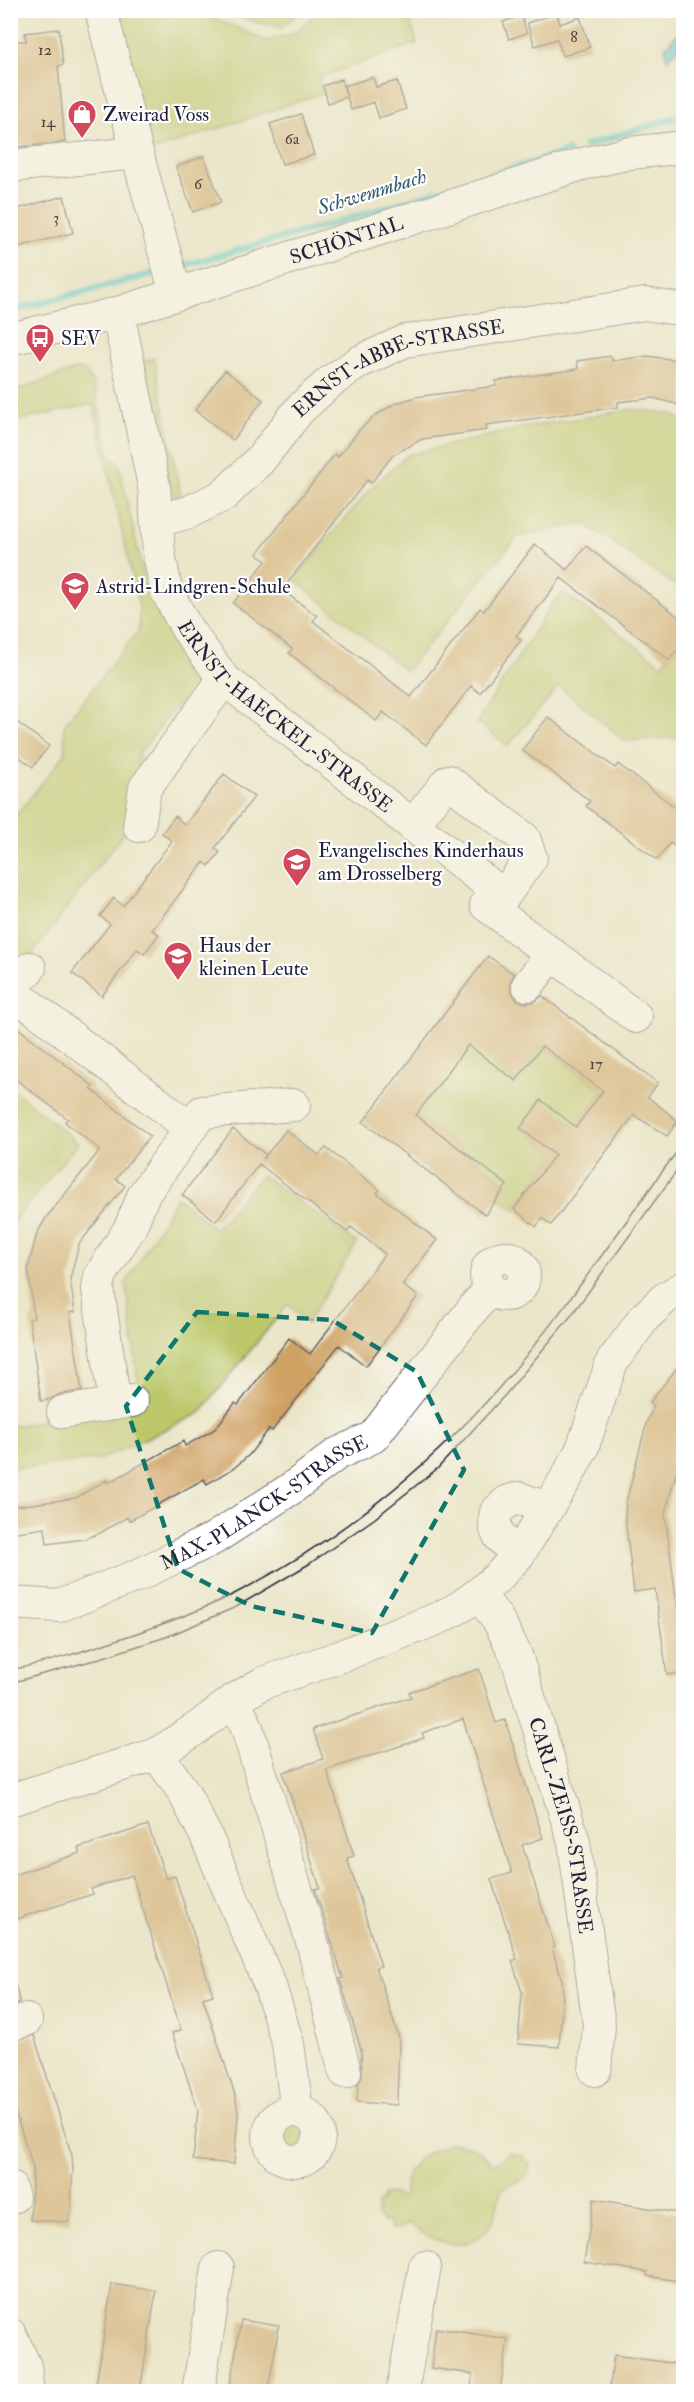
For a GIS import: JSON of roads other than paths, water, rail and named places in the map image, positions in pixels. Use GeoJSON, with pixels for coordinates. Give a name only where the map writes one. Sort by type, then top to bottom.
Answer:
{"type":"FeatureCollection","features":[{"type":"Feature","properties":{"kind":"street"},"geometry":{"type":"LineString","coordinates":[[101,10],[176,294]]}},
{"type":"Feature","properties":{"kind":"street","name":"SCHÖNTAL"},"geometry":{"type":"LineString","coordinates":[[10,339],[118,313],[582,164],[630,153],[684,147]]}},
{"type":"Feature","properties":{"kind":"street"},"geometry":{"type":"LineString","coordinates":[[10,166],[137,153]]}},
{"type":"Feature","properties":{"kind":"street","name":"ERNST-ABBE-STRASSE"},"geometry":{"type":"LineString","coordinates":[[157,521],[189,512],[224,495],[261,460],[300,409],[330,382],[359,362],[405,341],[645,304],[684,310]]}},
{"type":"Feature","properties":{"kind":"street","name":"ERNST-HAECKEL-STRASSE"},"geometry":{"type":"LineString","coordinates":[[118,313],[154,486],[159,553],[166,590],[188,629],[224,679],[413,825],[495,901],[531,858],[524,838],[448,781],[413,825]]}},
{"type":"Feature","properties":{"kind":"street"},"geometry":{"type":"LineString","coordinates":[[139,826],[145,788],[224,679]]}},
{"type":"Feature","properties":{"kind":"street"},"geometry":{"type":"LineString","coordinates":[[495,901],[552,954],[636,1017]]}},
{"type":"Feature","properties":{"kind":"street"},"geometry":{"type":"LineString","coordinates":[[528,985],[552,954]]}},
{"type":"Feature","properties":{"kind":"street"},"geometry":{"type":"LineString","coordinates":[[17,982],[190,1128]]}},
{"type":"Feature","properties":{"kind":"street"},"geometry":{"type":"LineString","coordinates":[[63,1412],[124,1403],[98,1289],[100,1276],[130,1228],[144,1194],[202,1112],[294,1105]]}},
{"type":"Feature","properties":{"kind":"street"},"geometry":{"type":"LineString","coordinates":[[10,1800],[157,1754],[234,1700],[263,1683],[336,1658],[439,1618],[478,1594],[519,1554],[582,1449],[612,1362],[644,1318],[664,1299],[684,1287]]}},
{"type":"Feature","properties":{"kind":"street","name":"MAX-PLANCK-STRASSE"},"geometry":{"type":"LineString","coordinates":[[10,1603],[59,1606],[136,1576],[213,1539],[292,1488],[337,1454],[373,1437],[491,1289]]}},
{"type":"Feature","properties":{"kind":"street"},"geometry":{"type":"LineString","coordinates":[[519,1554],[500,1541],[494,1526],[496,1512],[507,1502],[519,1498],[546,1508]]}},
{"type":"Feature","properties":{"kind":"street","name":"CARL-ZEISS-STRASSE"},"geometry":{"type":"LineString","coordinates":[[478,1594],[497,1618],[516,1655],[574,1842],[598,2025],[595,2070]]}},
{"type":"Feature","properties":{"kind":"street"},"geometry":{"type":"LineString","coordinates":[[234,1700],[248,1728],[313,1945],[345,2072]]}},
{"type":"Feature","properties":{"kind":"street"},"geometry":{"type":"LineString","coordinates":[[157,1754],[183,1791],[206,1836],[270,1986],[288,2044],[297,2111]]}},
{"type":"Feature","properties":{"kind":"street"},"geometry":{"type":"LineString","coordinates":[[402,2391],[425,2267]]}},
{"type":"Feature","properties":{"kind":"street"},"geometry":{"type":"LineString","coordinates":[[198,2391],[218,2268]]}},
{"type":"Feature","properties":{"kind":"street"},"geometry":{"type":"LineString","coordinates":[[10,2334],[25,2366],[28,2391]]}},
{"type":"Feature","properties":{"kind":"water"},"geometry":{"type":"Polygon","coordinates":[[[683,28],[683,44],[667,60],[665,47],[683,28]]]}},
{"type":"Feature","properties":{"kind":"waterway","name":"Schwemmbach"},"geometry":{"type":"LineString","coordinates":[[585,146],[674,118]]}},
{"type":"Feature","properties":{"kind":"waterway","name":"Schwemmbach"},"geometry":{"type":"LineString","coordinates":[[185,265],[338,222],[568,151]]}},
{"type":"Feature","properties":{"kind":"waterway","name":"Schwemmbach"},"geometry":{"type":"LineString","coordinates":[[10,311],[156,273]]}},
{"type":"Feature","properties":{"kind":"tram line"},"geometry":{"type":"LineString","coordinates":[[10,1670],[99,1646],[195,1612],[234,1594],[307,1553],[375,1504],[408,1477],[469,1420],[523,1360],[684,1142]]}},
{"type":"Feature","properties":{"kind":"tram line"},"geometry":{"type":"LineString","coordinates":[[10,1683],[91,1661],[166,1637],[236,1607],[309,1564],[374,1519],[438,1468],[506,1394],[570,1317],[684,1161]]}},
{"type":"Feature","properties":{"kind":"place","name":"Zweirad Voss"},"geometry":{"type":"Point","coordinates":[82,140]}},
{"type":"Feature","properties":{"kind":"place","name":"SEV"},"geometry":{"type":"Point","coordinates":[40,364]}},
{"type":"Feature","properties":{"kind":"place","name":"Astrid-Lindgren-Schule"},"geometry":{"type":"Point","coordinates":[75,612]}},
{"type":"Feature","properties":{"kind":"place","name":"Evangelisches Kinderhaus am Drosselberg"},"geometry":{"type":"Point","coordinates":[297,888]}},
{"type":"Feature","properties":{"kind":"place","name":"Haus der kleinen Leute"},"geometry":{"type":"Point","coordinates":[178,982]}}]}
